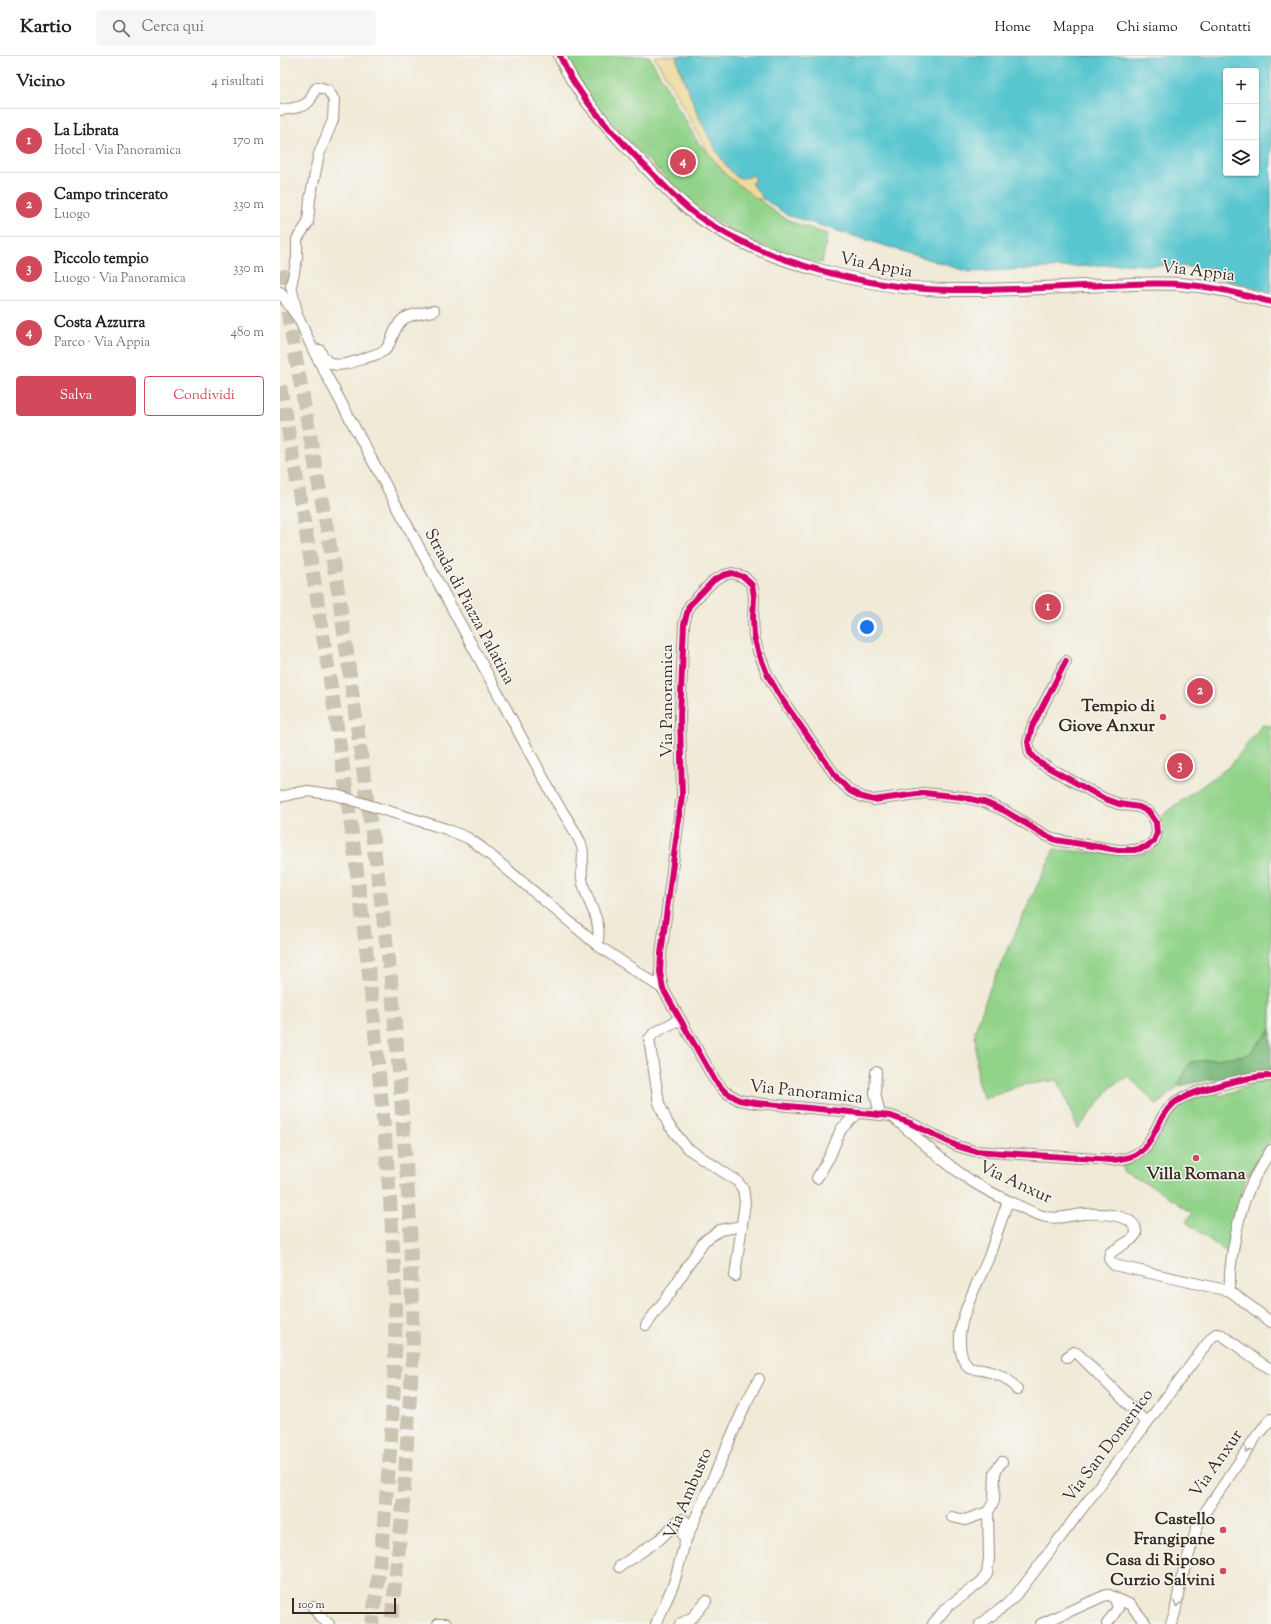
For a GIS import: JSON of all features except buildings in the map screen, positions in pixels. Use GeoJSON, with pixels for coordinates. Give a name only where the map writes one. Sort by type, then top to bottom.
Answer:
{"type":"FeatureCollection","features":[{"type":"Feature","properties":{"kind":"main road","name":"Via Appia"},"geometry":{"type":"LineString","coordinates":[[560,56],[569,75],[582,96],[621,140],[676,197],[693,212],[719,229],[770,254],[813,268],[849,277],[917,288],[962,290],[1176,284],[1215,289],[1271,302]]}},
{"type":"Feature","properties":{"kind":"street"},"geometry":{"type":"LineString","coordinates":[[280,110],[306,104],[310,100],[315,89],[318,87],[328,90],[334,100],[333,120],[319,154],[310,199],[308,223],[297,239],[297,258],[291,286],[299,319]]}},
{"type":"Feature","properties":{"kind":"street","name":"Strada di Piazza Palatina"},"geometry":{"type":"LineString","coordinates":[[280,292],[299,319],[309,342],[552,794],[581,843],[584,854],[582,880],[598,922],[599,933],[597,945]]}},
{"type":"Feature","properties":{"kind":"street"},"geometry":{"type":"LineString","coordinates":[[309,342],[316,344],[322,356],[328,362],[337,365],[351,363],[384,350],[389,345],[399,324],[404,319],[434,310]]}},
{"type":"Feature","properties":{"kind":"street","name":"Via Panoramica"},"geometry":{"type":"LineString","coordinates":[[1066,661],[1032,727],[1028,742],[1030,753],[1040,763],[1105,799],[1119,804],[1139,807],[1150,812],[1156,822],[1158,833],[1154,841],[1146,847],[1134,850],[1118,850],[1056,840],[1046,836],[1005,811],[984,802],[962,797],[946,794],[924,794],[874,800],[862,797],[850,791],[837,778],[781,698],[768,676],[754,636],[754,596],[750,582],[740,575],[732,573],[720,576],[710,583],[689,606],[683,628],[680,712],[683,789],[661,954],[660,972],[663,989],[714,1079],[731,1097],[756,1103],[891,1116],[910,1123],[957,1146],[974,1151],[1118,1160],[1134,1155],[1147,1145],[1152,1139],[1165,1113],[1179,1099],[1248,1078],[1271,1076]]}},
{"type":"Feature","properties":{"kind":"street"},"geometry":{"type":"LineString","coordinates":[[280,797],[313,791],[331,794],[446,829],[464,836],[482,848],[597,945],[663,989]]}},
{"type":"Feature","properties":{"kind":"street"},"geometry":{"type":"LineString","coordinates":[[680,1019],[654,1033],[649,1039],[661,1109],[671,1129],[687,1148],[734,1179],[741,1186],[745,1197],[735,1276]]}},
{"type":"Feature","properties":{"kind":"street"},"geometry":{"type":"LineString","coordinates":[[876,1072],[875,1095],[880,1114]]}},
{"type":"Feature","properties":{"kind":"street"},"geometry":{"type":"LineString","coordinates":[[818,1178],[841,1129],[858,1113]]}},
{"type":"Feature","properties":{"kind":"street","name":"Via Anxur"},"geometry":{"type":"LineString","coordinates":[[891,1116],[960,1174],[981,1187],[1036,1214],[1050,1218],[1090,1214],[1111,1215],[1129,1219],[1135,1225],[1136,1234],[1134,1237],[1110,1252],[1112,1264],[1230,1292],[1271,1322]]}},
{"type":"Feature","properties":{"kind":"street"},"geometry":{"type":"LineString","coordinates":[[1230,1292],[1230,1269],[1244,1203],[1254,1179],[1271,1150]]}},
{"type":"Feature","properties":{"kind":"street"},"geometry":{"type":"LineString","coordinates":[[1008,1201],[987,1261],[966,1308],[962,1322],[960,1345],[963,1359],[969,1368],[983,1370],[1004,1377],[1012,1382],[1017,1390]]}},
{"type":"Feature","properties":{"kind":"street"},"geometry":{"type":"LineString","coordinates":[[646,1325],[674,1287],[704,1241],[720,1230],[742,1226]]}},
{"type":"Feature","properties":{"kind":"street","name":"Via San Domenico"},"geometry":{"type":"LineString","coordinates":[[980,1624],[1006,1605],[1022,1588],[1208,1340],[1216,1334],[1225,1336],[1271,1369]]}},
{"type":"Feature","properties":{"kind":"street"},"geometry":{"type":"LineString","coordinates":[[1066,1358],[1074,1352],[1078,1354],[1147,1423]]}},
{"type":"Feature","properties":{"kind":"street","name":"Via Ambusto"},"geometry":{"type":"LineString","coordinates":[[656,1624],[674,1583],[682,1552],[748,1398],[759,1379]]}},
{"type":"Feature","properties":{"kind":"street","name":"Via Anxur"},"geometry":{"type":"LineString","coordinates":[[1171,1624],[1175,1613],[1181,1580],[1199,1521],[1211,1500],[1258,1434],[1271,1419]]}},
{"type":"Feature","properties":{"kind":"street"},"geometry":{"type":"LineString","coordinates":[[933,1624],[949,1605],[986,1577],[989,1557],[988,1512],[992,1506],[994,1498],[995,1473],[1002,1462]]}},
{"type":"Feature","properties":{"kind":"street"},"geometry":{"type":"LineString","coordinates":[[952,1517],[967,1520],[988,1512]]}},
{"type":"Feature","properties":{"kind":"street"},"geometry":{"type":"LineString","coordinates":[[619,1567],[660,1539],[679,1520],[683,1519],[686,1524],[682,1552]]}},
{"type":"Feature","properties":{"kind":"street"},"geometry":{"type":"LineString","coordinates":[[1041,1624],[1102,1596],[1109,1595],[1131,1605],[1146,1624]]}},
{"type":"Feature","properties":{"kind":"street"},"geometry":{"type":"LineString","coordinates":[[1107,1624],[1118,1608],[1115,1599]]}},
{"type":"Feature","properties":{"kind":"street"},"geometry":{"type":"LineString","coordinates":[[680,1624],[693,1616],[706,1600]]}},
{"type":"Feature","properties":{"kind":"street"},"geometry":{"type":"LineString","coordinates":[[313,1607],[320,1617],[329,1624]]}},
{"type":"Feature","properties":{"kind":"street"},"geometry":{"type":"LineString","coordinates":[[438,1624],[446,1624]]}},
{"type":"Feature","properties":{"kind":"green space"},"geometry":{"type":"Polygon","coordinates":[[[565,56],[649,56],[698,143],[707,151],[725,174],[778,214],[794,223],[827,234],[822,263],[794,256],[749,241],[711,218],[688,199],[625,138],[587,93],[565,56]]]}},
{"type":"Feature","properties":{"kind":"green space"},"geometry":{"type":"Polygon","coordinates":[[[1262,725],[1271,726],[1271,1029],[1248,1055],[1190,1062],[1178,1086],[1157,1105],[1128,1076],[1111,1087],[1078,1129],[1058,1080],[1022,1085],[984,1099],[978,1084],[975,1031],[990,988],[1054,849],[1128,856],[1153,852],[1162,837],[1162,815],[1230,766],[1262,725]]]}},
{"type":"Feature","properties":{"kind":"green space"},"geometry":{"type":"Polygon","coordinates":[[[1271,1029],[1271,1070],[1266,1069],[1178,1086],[1190,1062],[1248,1055],[1271,1029]]]}},
{"type":"Feature","properties":{"kind":"green space"},"geometry":{"type":"Polygon","coordinates":[[[1267,1080],[1271,1081],[1271,1138],[1243,1183],[1227,1253],[1186,1222],[1192,1213],[1154,1187],[1124,1174],[1122,1165],[1133,1162],[1150,1152],[1171,1116],[1183,1102],[1215,1091],[1221,1096],[1267,1080]]]}},
{"type":"Feature","properties":{"kind":"sand"},"geometry":{"type":"Polygon","coordinates":[[[654,56],[676,56],[680,71],[700,119],[723,161],[753,175],[756,181],[751,183],[764,199],[757,199],[725,174],[707,151],[654,56]]]}},
{"type":"Feature","properties":{"kind":"water"},"geometry":{"type":"Polygon","coordinates":[[[676,56],[1271,56],[1271,293],[1227,280],[1214,268],[1125,264],[969,272],[787,215],[764,199],[751,183],[755,181],[753,175],[740,178],[727,167],[709,138],[676,56]]]}},
{"type":"Feature","properties":{"kind":"tunnel"},"geometry":{"type":"LineString","coordinates":[[280,270],[339,596],[391,979],[399,1071],[410,1221],[413,1348],[403,1505],[391,1624]]}},
{"type":"Feature","properties":{"kind":"tunnel"},"geometry":{"type":"LineString","coordinates":[[280,386],[309,550],[335,714],[358,878],[376,1043],[393,1239],[395,1317],[394,1390],[387,1490],[372,1624]]}},
{"type":"Feature","properties":{"kind":"cycle path"},"geometry":{"type":"LineString","coordinates":[[560,56],[567,71],[586,100],[619,139],[681,203],[722,231],[751,246],[784,259],[817,270],[852,278],[919,288],[990,290],[1168,284],[1199,286],[1271,302]]}},
{"type":"Feature","properties":{"kind":"cycle path"},"geometry":{"type":"LineString","coordinates":[[1066,661],[1032,727],[1028,742],[1030,753],[1040,763],[1105,799],[1119,804],[1139,807],[1149,812],[1156,822],[1157,833],[1154,841],[1146,847],[1134,850],[1118,850],[1056,840],[1043,834],[1005,811],[984,802],[962,797],[924,793],[874,800],[862,797],[850,791],[837,778],[781,698],[768,676],[754,636],[754,596],[752,585],[744,577],[732,573],[714,580],[689,606],[684,624],[680,717],[682,795],[661,954],[660,972],[663,989],[714,1079],[724,1091],[739,1100],[756,1103],[891,1116],[910,1123],[957,1146],[974,1151],[1112,1160],[1127,1158],[1137,1154],[1145,1147],[1166,1112],[1174,1103],[1181,1099],[1205,1089],[1235,1081],[1262,1076],[1271,1076]]}},
{"type":"Feature","properties":{"kind":"place","name":"Costa Azzurra"},"geometry":{"type":"Point","coordinates":[683,162]}},
{"type":"Feature","properties":{"kind":"place","name":"La Librata"},"geometry":{"type":"Point","coordinates":[1048,607]}},
{"type":"Feature","properties":{"kind":"place","name":"Campo trincerato"},"geometry":{"type":"Point","coordinates":[1200,691]}},
{"type":"Feature","properties":{"kind":"place","name":"Tempio di Giove Anxur"},"geometry":{"type":"Point","coordinates":[1163,717]}},
{"type":"Feature","properties":{"kind":"place","name":"Piccolo tempio"},"geometry":{"type":"Point","coordinates":[1180,766]}},
{"type":"Feature","properties":{"kind":"place","name":"Villa Romana"},"geometry":{"type":"Point","coordinates":[1196,1158]}},
{"type":"Feature","properties":{"kind":"place","name":"Castello Frangipane"},"geometry":{"type":"Point","coordinates":[1223,1530]}},
{"type":"Feature","properties":{"kind":"place","name":"Casa di Riposo Curzio Salvini"},"geometry":{"type":"Point","coordinates":[1223,1571]}}]}
